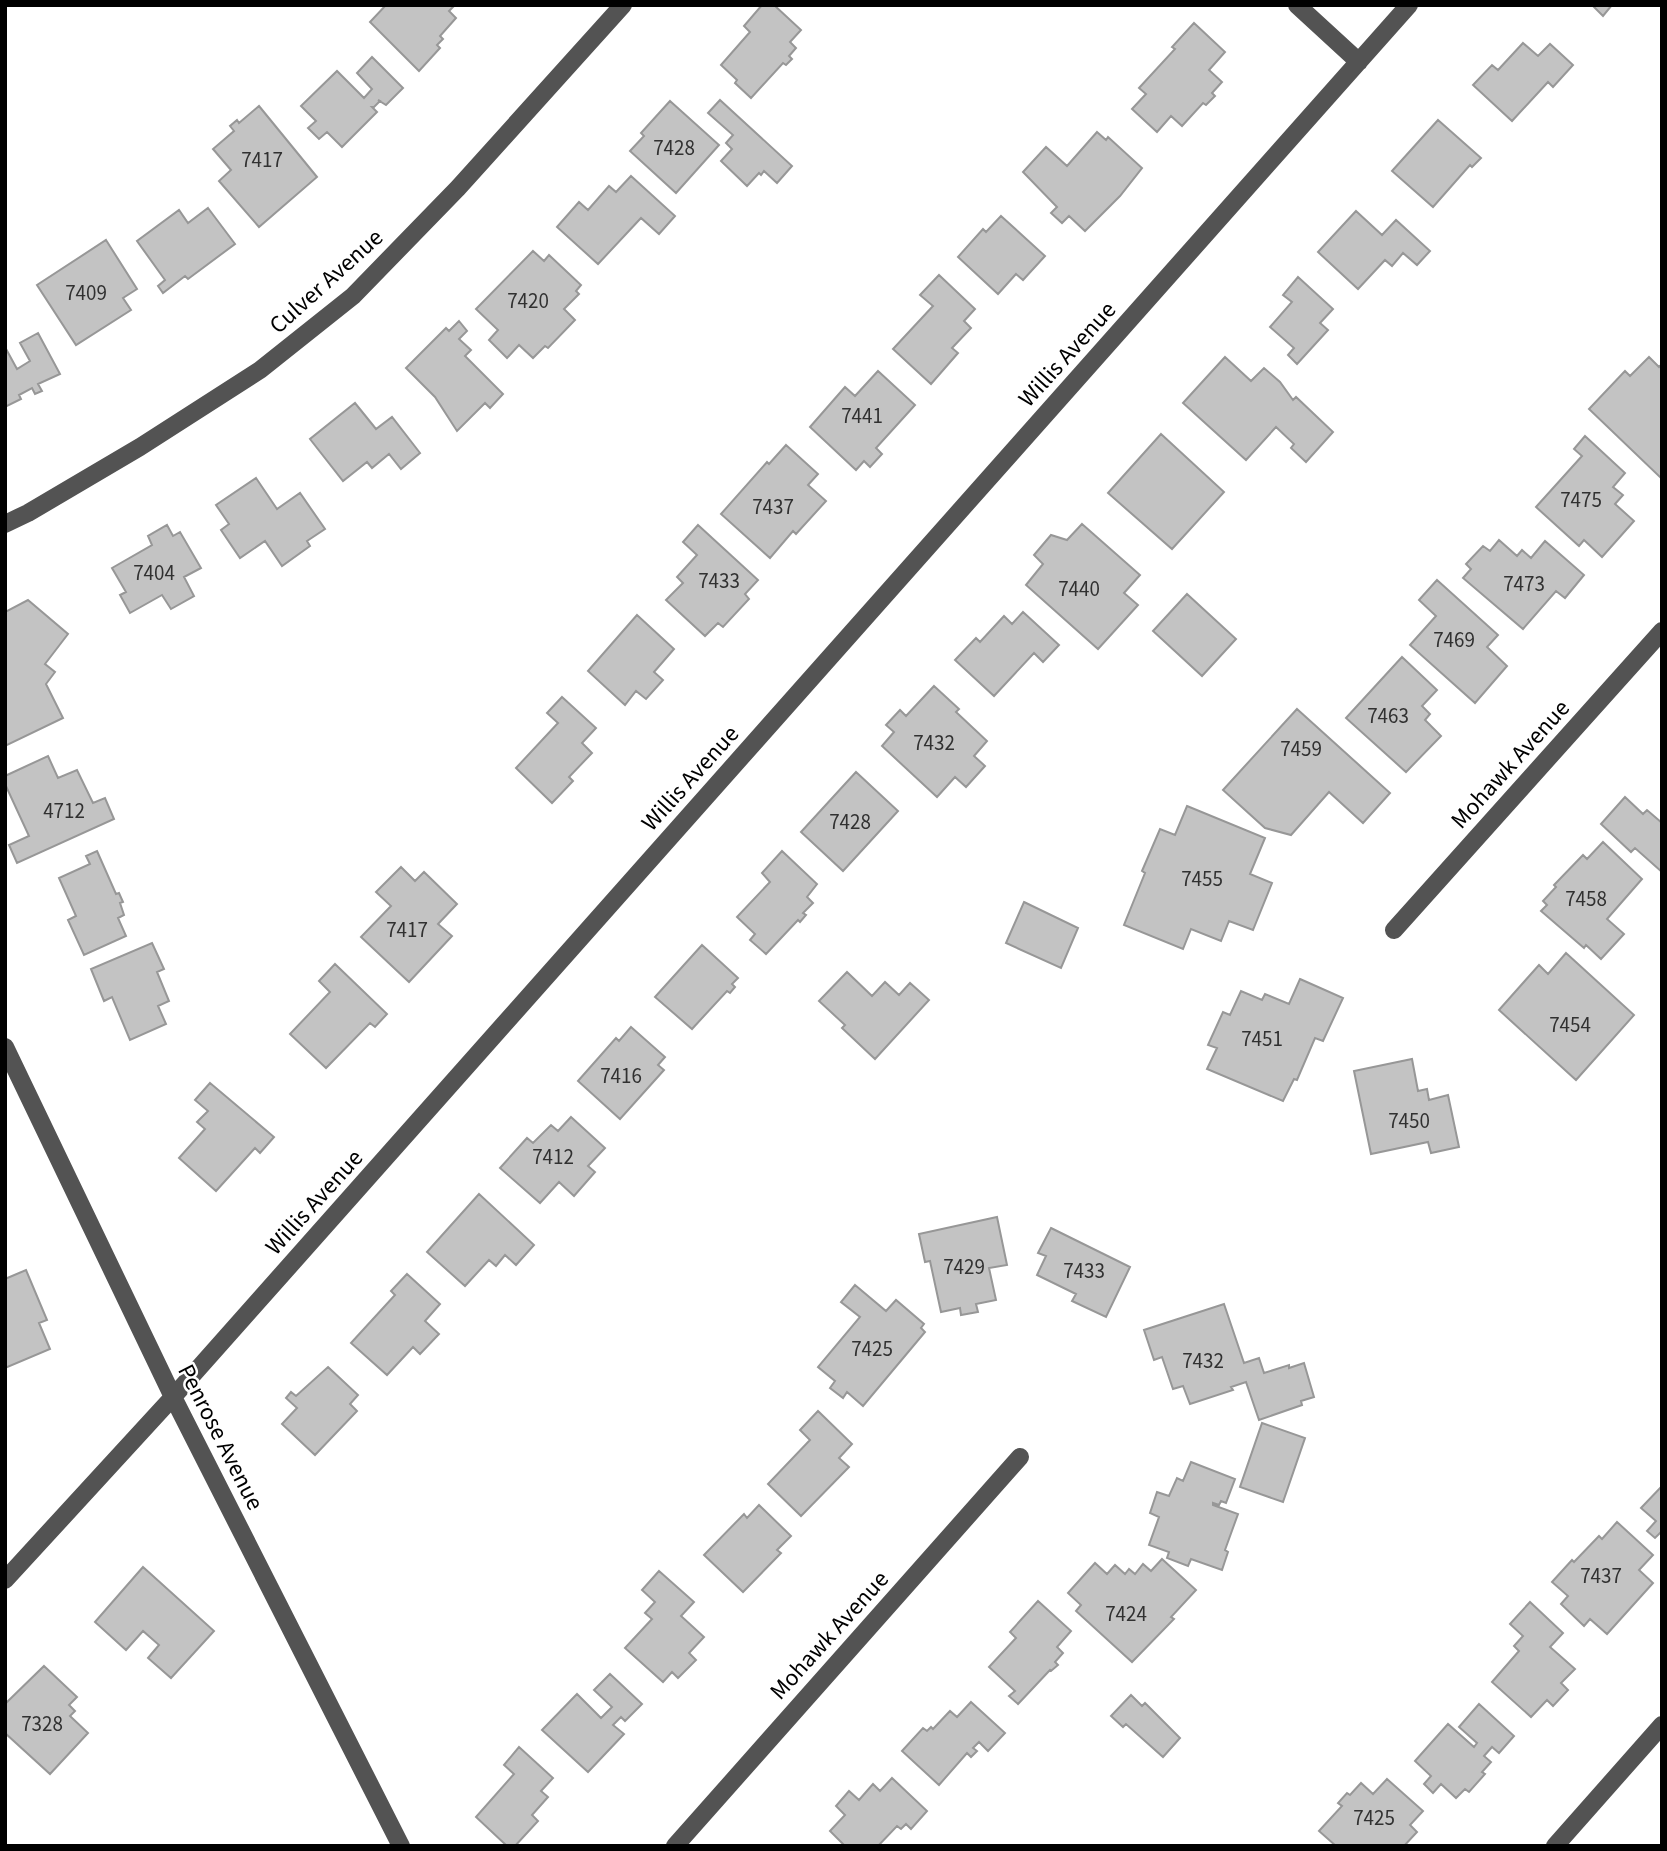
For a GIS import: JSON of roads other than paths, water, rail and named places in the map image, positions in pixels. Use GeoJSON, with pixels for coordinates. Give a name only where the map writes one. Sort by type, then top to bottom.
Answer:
{"type":"FeatureCollection","features":[{"type":"Feature","properties":{"kind":"street","name":"Culver Avenue"},"geometry":{"type":"LineString","coordinates":[[5,524],[140,447],[260,370],[353,296],[458,188],[623,5]]}},
{"type":"Feature","properties":{"kind":"street"},"geometry":{"type":"LineString","coordinates":[[1297,5],[1359,62]]}},
{"type":"Feature","properties":{"kind":"street","name":"Willis Avenue"},"geometry":{"type":"LineString","coordinates":[[5,1580],[173,1397],[1409,5]]}},
{"type":"Feature","properties":{"kind":"street","name":"Mohawk Avenue"},"geometry":{"type":"LineString","coordinates":[[1394,930],[1662,631]]}},
{"type":"Feature","properties":{"kind":"street","name":"Penrose Avenue"},"geometry":{"type":"LineString","coordinates":[[5,1047],[173,1397],[401,1846]]}},
{"type":"Feature","properties":{"kind":"street","name":"Mohawk Avenue"},"geometry":{"type":"LineString","coordinates":[[675,1846],[1020,1457]]}},
{"type":"Feature","properties":{"kind":"street"},"geometry":{"type":"LineString","coordinates":[[1555,1846],[1662,1725]]}}]}
